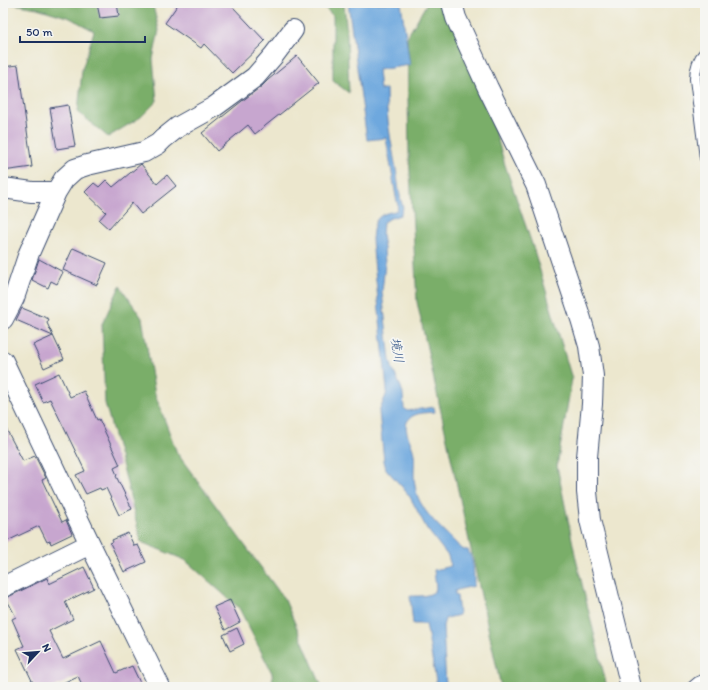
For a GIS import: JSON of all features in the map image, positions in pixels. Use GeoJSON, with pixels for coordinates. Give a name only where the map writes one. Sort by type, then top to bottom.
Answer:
{"type":"FeatureCollection","features":[{"type":"Feature","properties":{"kind":"street"},"geometry":{"type":"LineString","coordinates":[[452,3],[456,18],[488,88],[536,184],[581,319],[588,346],[593,376],[592,404],[586,457],[587,492],[590,520],[631,687]]}},
{"type":"Feature","properties":{"kind":"street"},"geometry":{"type":"LineString","coordinates":[[3,320],[14,298],[29,253],[56,192],[64,179],[75,169],[144,152],[158,144],[178,126],[214,107],[255,77],[293,30]]}},
{"type":"Feature","properties":{"kind":"street"},"geometry":{"type":"LineString","coordinates":[[3,188],[32,192],[56,192]]}},
{"type":"Feature","properties":{"kind":"street"},"geometry":{"type":"LineString","coordinates":[[3,361],[160,687]]}},
{"type":"Feature","properties":{"kind":"street"},"geometry":{"type":"LineString","coordinates":[[3,587],[90,544]]}},
{"type":"Feature","properties":{"kind":"lane"},"geometry":{"type":"LineString","coordinates":[[705,52],[697,63],[695,71],[705,158]]}},
{"type":"Feature","properties":{"kind":"lane"},"geometry":{"type":"LineString","coordinates":[[692,687],[705,679]]}},
{"type":"Feature","properties":{"kind":"green space"},"geometry":{"type":"Polygon","coordinates":[[[8,3],[155,3],[153,6],[159,30],[153,59],[157,101],[141,117],[108,137],[78,112],[82,70],[94,31],[70,18],[37,8],[8,3]]]}},
{"type":"Feature","properties":{"kind":"green space"},"geometry":{"type":"Polygon","coordinates":[[[320,3],[344,3],[347,35],[349,93],[333,81],[333,16],[320,3]]]}},
{"type":"Feature","properties":{"kind":"green space"},"geometry":{"type":"Polygon","coordinates":[[[427,3],[459,3],[505,165],[534,250],[572,379],[557,466],[576,559],[607,687],[501,687],[417,302],[409,154],[407,37],[427,3]]]}},
{"type":"Feature","properties":{"kind":"green space"},"geometry":{"type":"Polygon","coordinates":[[[120,286],[142,318],[155,394],[177,453],[285,600],[322,687],[273,687],[272,673],[239,608],[185,560],[141,542],[124,471],[105,403],[102,324],[120,286]]]}},
{"type":"Feature","properties":{"kind":"water"},"geometry":{"type":"Polygon","coordinates":[[[348,3],[401,3],[410,65],[378,70],[380,90],[386,89],[389,129],[403,208],[400,215],[383,222],[382,235],[385,264],[382,292],[390,360],[401,387],[404,408],[407,411],[434,407],[435,412],[412,416],[406,425],[414,454],[414,477],[417,494],[425,510],[433,520],[460,548],[468,550],[473,563],[474,586],[455,591],[459,615],[445,619],[443,626],[446,687],[437,687],[426,624],[413,624],[410,596],[426,595],[435,591],[434,570],[451,566],[448,556],[427,529],[410,497],[386,469],[384,461],[379,412],[387,390],[372,240],[374,225],[380,216],[397,210],[398,205],[386,138],[367,140],[348,3]]]}},
{"type":"Feature","properties":{"kind":"building"},"geometry":{"type":"Polygon","coordinates":[[[117,3],[119,16],[100,18],[97,4],[117,3]]]}},
{"type":"Feature","properties":{"kind":"building"},"geometry":{"type":"Polygon","coordinates":[[[179,3],[226,3],[233,7],[265,41],[232,73],[204,44],[201,48],[165,23],[179,3]]]}},
{"type":"Feature","properties":{"kind":"building"},"geometry":{"type":"Polygon","coordinates":[[[297,56],[319,83],[255,134],[248,125],[217,151],[202,133],[262,86],[297,56]]]}},
{"type":"Feature","properties":{"kind":"building"},"geometry":{"type":"Polygon","coordinates":[[[18,65],[32,167],[3,171],[3,67],[18,65]]]}},
{"type":"Feature","properties":{"kind":"building"},"geometry":{"type":"Polygon","coordinates":[[[68,105],[75,146],[57,149],[50,108],[68,105]]]}},
{"type":"Feature","properties":{"kind":"building"},"geometry":{"type":"Polygon","coordinates":[[[141,164],[157,184],[167,175],[176,186],[141,214],[132,203],[109,229],[99,220],[106,212],[85,192],[94,183],[99,187],[106,180],[113,187],[141,164]]]}},
{"type":"Feature","properties":{"kind":"building"},"geometry":{"type":"Polygon","coordinates":[[[73,248],[107,263],[97,285],[63,270],[73,248]]]}},
{"type":"Feature","properties":{"kind":"building"},"geometry":{"type":"Polygon","coordinates":[[[39,259],[63,272],[57,284],[51,281],[48,288],[32,280],[39,259]]]}},
{"type":"Feature","properties":{"kind":"building"},"geometry":{"type":"Polygon","coordinates":[[[22,308],[49,319],[47,323],[64,359],[44,368],[33,345],[53,336],[16,320],[22,308]]]}},
{"type":"Feature","properties":{"kind":"building"},"geometry":{"type":"Polygon","coordinates":[[[59,373],[70,397],[84,391],[97,420],[99,419],[120,465],[114,468],[117,475],[116,476],[132,509],[119,515],[106,488],[101,490],[100,488],[86,494],[76,475],[85,471],[50,399],[43,402],[35,384],[59,373]]]}},
{"type":"Feature","properties":{"kind":"building"},"geometry":{"type":"Polygon","coordinates":[[[3,423],[23,461],[35,456],[46,478],[42,480],[62,522],[66,520],[72,534],[51,544],[50,541],[47,542],[39,526],[3,543],[3,423]]]}},
{"type":"Feature","properties":{"kind":"building"},"geometry":{"type":"Polygon","coordinates":[[[128,533],[134,546],[138,545],[146,562],[124,572],[110,543],[113,542],[112,540],[128,533]]]}},
{"type":"Feature","properties":{"kind":"building"},"geometry":{"type":"Polygon","coordinates":[[[84,567],[94,588],[65,602],[73,619],[49,631],[63,659],[101,641],[116,673],[132,666],[142,687],[83,687],[78,676],[54,687],[35,687],[17,649],[24,646],[12,619],[16,617],[6,598],[47,578],[49,584],[84,567]]]}},
{"type":"Feature","properties":{"kind":"building"},"geometry":{"type":"Polygon","coordinates":[[[230,600],[240,622],[225,630],[214,607],[230,600]]]}},
{"type":"Feature","properties":{"kind":"building"},"geometry":{"type":"Polygon","coordinates":[[[237,628],[244,644],[230,651],[223,635],[237,628]]]}},
{"type":"Feature","properties":{"kind":"water label","name":"境川"},"geometry":{"type":"Point","coordinates":[398,350]}}]}
